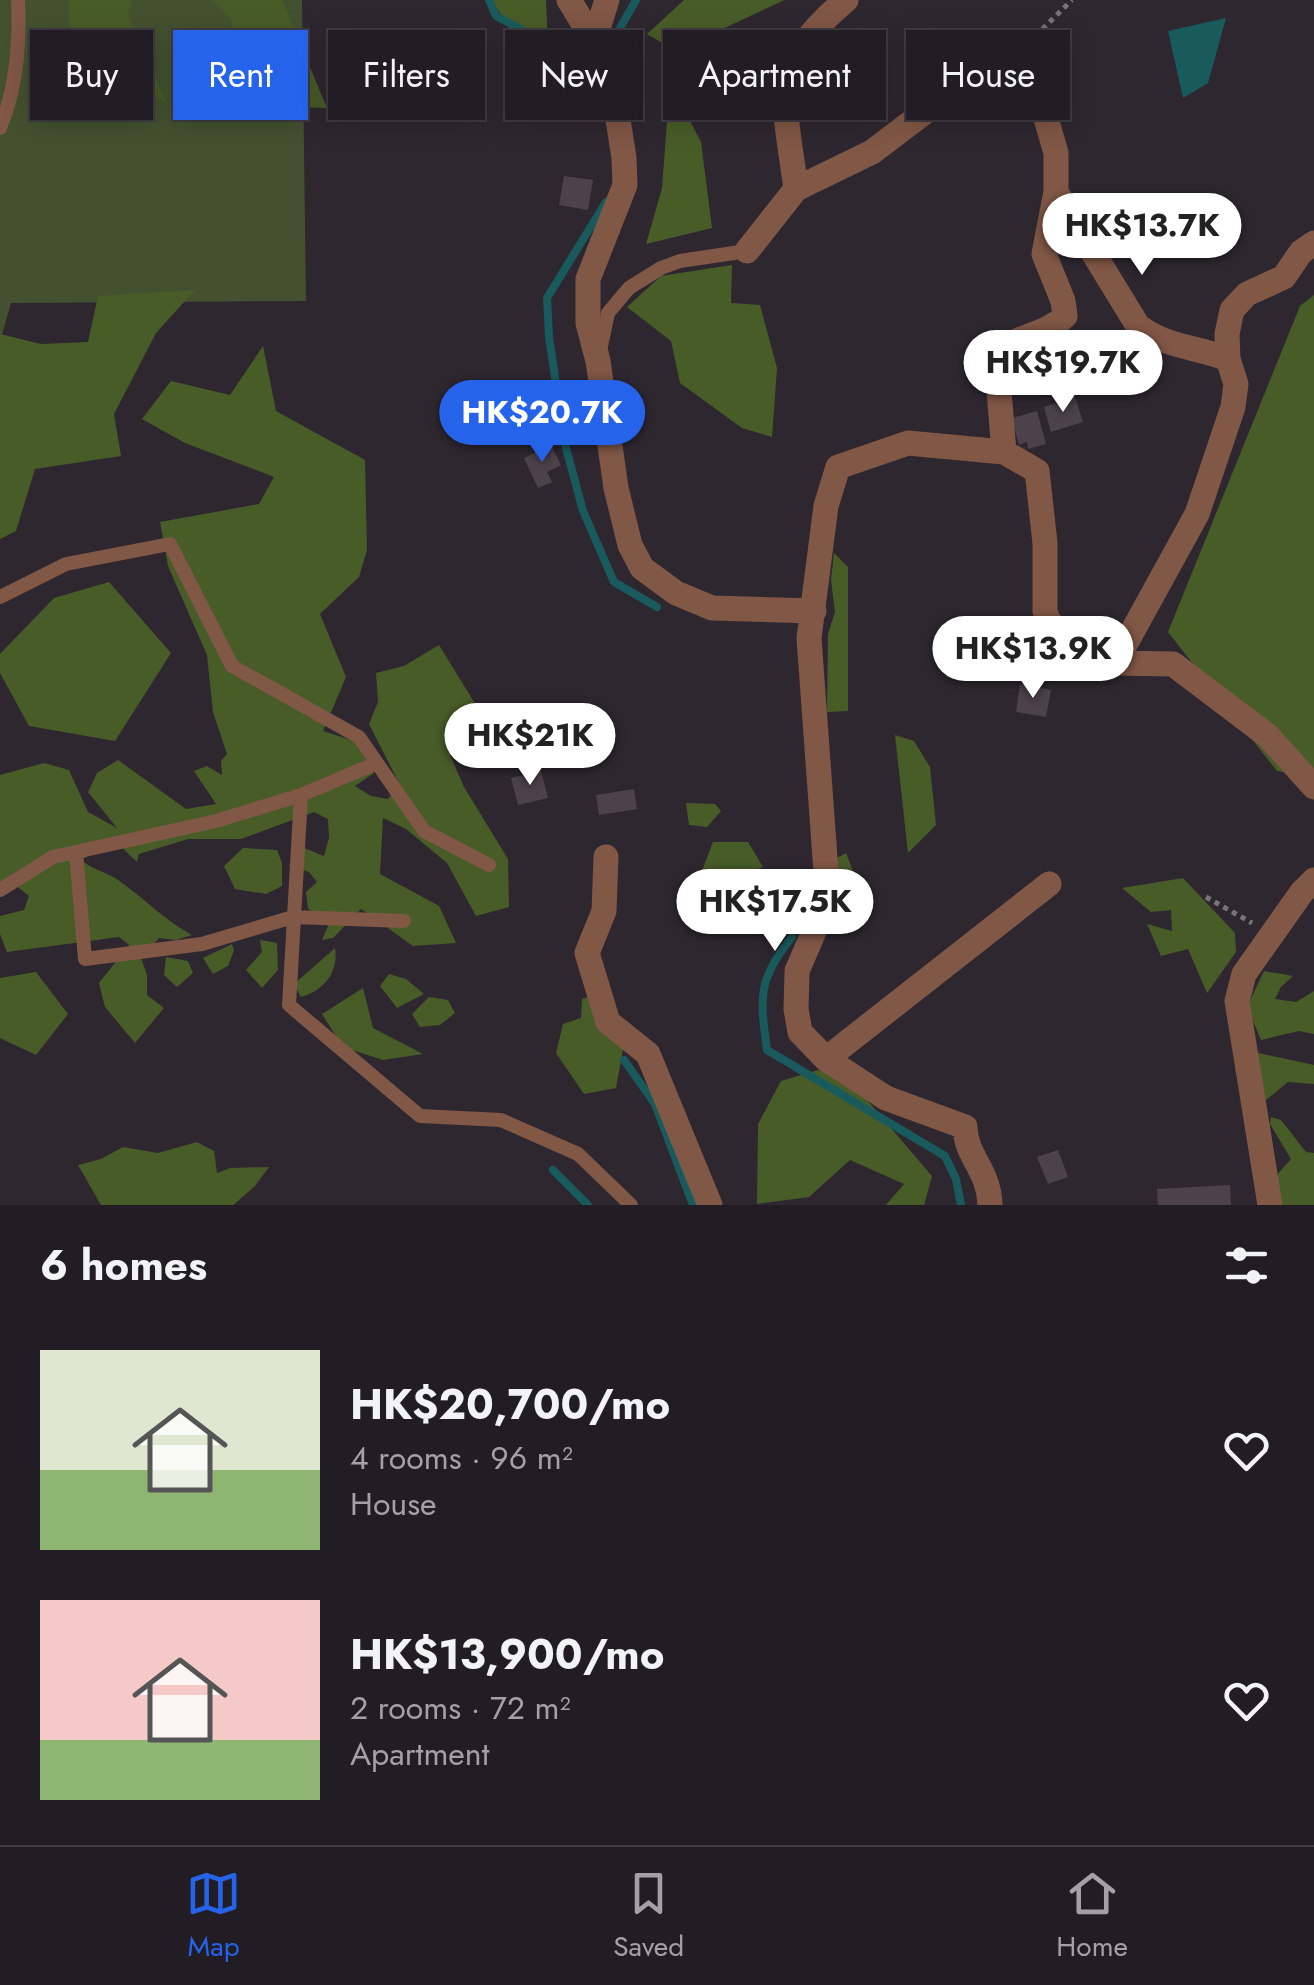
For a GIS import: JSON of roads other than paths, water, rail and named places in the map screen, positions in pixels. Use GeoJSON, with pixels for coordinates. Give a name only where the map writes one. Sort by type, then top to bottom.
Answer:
{"type":"FeatureCollection","features":[{"type":"Feature","properties":{"kind":"street"},"geometry":{"type":"LineString","coordinates":[[569,0],[587,30]]}},
{"type":"Feature","properties":{"kind":"street"},"geometry":{"type":"LineString","coordinates":[[597,30],[607,0]]}},
{"type":"Feature","properties":{"kind":"street"},"geometry":{"type":"LineString","coordinates":[[796,189],[784,98],[787,74],[802,44],[846,0]]}},
{"type":"Feature","properties":{"kind":"street"},"geometry":{"type":"LineString","coordinates":[[747,251],[796,189],[872,152],[946,96],[1003,68],[1027,74],[1037,87],[1056,153],[1056,192],[1044,254],[1063,300],[1065,316],[1056,325],[1004,346],[996,354],[1004,452]]}},
{"type":"Feature","properties":{"kind":"street"},"geometry":{"type":"LineString","coordinates":[[618,120],[625,185],[588,279],[588,323],[598,361],[616,488],[630,545],[642,568],[676,593],[712,608],[814,611]]}},
{"type":"Feature","properties":{"kind":"street"},"geometry":{"type":"LineString","coordinates":[[1056,192],[1138,326],[1179,348],[1202,349],[1228,359]]}},
{"type":"Feature","properties":{"kind":"street"},"geometry":{"type":"LineString","coordinates":[[1115,663],[1196,514],[1234,408],[1236,384],[1228,359],[1232,310],[1248,294],[1284,277],[1301,252],[1314,243]]}},
{"type":"Feature","properties":{"kind":"street"},"geometry":{"type":"LineString","coordinates":[[990,1205],[990,1183],[966,1141],[965,1128],[886,1098],[826,1059],[800,1032],[797,972],[828,900],[809,638],[826,506],[838,466],[908,444],[1004,452],[1037,470],[1045,543],[1045,611],[1049,623],[1115,663],[1172,664],[1268,736],[1314,788]]}},
{"type":"Feature","properties":{"kind":"street"},"geometry":{"type":"LineString","coordinates":[[606,857],[604,911],[587,953],[602,1004],[608,1022],[648,1054],[710,1205]]}},
{"type":"Feature","properties":{"kind":"street"},"geometry":{"type":"LineString","coordinates":[[1270,1205],[1237,1001],[1244,974],[1314,880]]}},
{"type":"Feature","properties":{"kind":"street"},"geometry":{"type":"LineString","coordinates":[[826,1059],[1049,884]]}},
{"type":"Feature","properties":{"kind":"lane"},"geometry":{"type":"LineString","coordinates":[[0,128],[6,94],[18,61],[18,0]]}},
{"type":"Feature","properties":{"kind":"lane"},"geometry":{"type":"LineString","coordinates":[[598,361],[608,314],[629,288],[680,261],[747,251]]}},
{"type":"Feature","properties":{"kind":"lane"},"geometry":{"type":"LineString","coordinates":[[0,597],[66,564],[170,544],[232,666],[359,736],[424,831],[489,865]]}},
{"type":"Feature","properties":{"kind":"lane"},"geometry":{"type":"LineString","coordinates":[[0,890],[52,857],[216,821],[301,795],[377,763]]}},
{"type":"Feature","properties":{"kind":"lane"},"geometry":{"type":"LineString","coordinates":[[301,795],[288,1006],[420,1116],[501,1120],[578,1154],[632,1205]]}},
{"type":"Feature","properties":{"kind":"lane"},"geometry":{"type":"LineString","coordinates":[[76,852],[85,959],[202,944],[293,917],[404,921]]}},
{"type":"Feature","properties":{"kind":"water"},"geometry":{"type":"Polygon","coordinates":[[[1226,18],[1208,83],[1183,98],[1168,31],[1226,18]]]}},
{"type":"Feature","properties":{"kind":"waterway"},"geometry":{"type":"LineString","coordinates":[[489,0],[496,16],[522,30]]}},
{"type":"Feature","properties":{"kind":"waterway"},"geometry":{"type":"LineString","coordinates":[[620,30],[636,0]]}},
{"type":"Feature","properties":{"kind":"waterway"},"geometry":{"type":"LineString","coordinates":[[606,202],[547,298],[549,337],[565,444],[583,511],[614,582],[657,607]]}},
{"type":"Feature","properties":{"kind":"waterway"},"geometry":{"type":"LineString","coordinates":[[792,937],[772,965],[764,990],[767,1050],[945,1156],[956,1179],[961,1205]]}},
{"type":"Feature","properties":{"kind":"waterway"},"geometry":{"type":"LineString","coordinates":[[624,1060],[655,1104],[693,1205]]}},
{"type":"Feature","properties":{"kind":"waterway"},"geometry":{"type":"LineString","coordinates":[[553,1170],[588,1205]]}}]}
